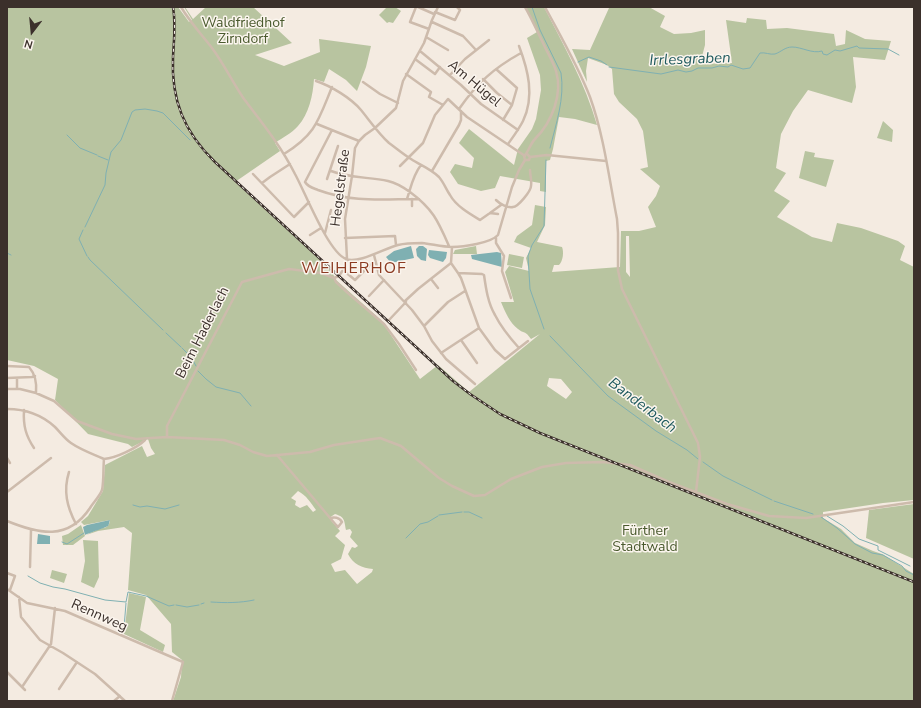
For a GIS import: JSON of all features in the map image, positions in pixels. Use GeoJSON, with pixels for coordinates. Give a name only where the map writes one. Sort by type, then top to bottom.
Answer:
{"type":"FeatureCollection","features":[{"type":"Feature","properties":{"kind":"street"},"geometry":{"type":"LineString","coordinates":[[181,7],[190,22],[219,58],[244,98],[262,121],[284,154],[321,228],[341,256],[347,259],[356,259],[374,255],[396,245],[409,243],[423,243],[451,247],[473,244],[496,238]]}},
{"type":"Feature","properties":{"kind":"street"},"geometry":{"type":"LineString","coordinates":[[429,30],[410,22],[417,7],[455,20],[460,10],[457,7]]}},
{"type":"Feature","properties":{"kind":"street"},"geometry":{"type":"LineString","coordinates":[[363,82],[380,94],[398,103],[406,74],[420,50],[438,7]]}},
{"type":"Feature","properties":{"kind":"street"},"geometry":{"type":"LineString","coordinates":[[511,298],[502,271],[504,256],[496,243],[496,238],[500,231],[515,179],[525,160],[524,158],[529,148],[544,130],[556,101],[559,87],[555,66],[541,39],[534,20],[525,7]]}},
{"type":"Feature","properties":{"kind":"street"},"geometry":{"type":"LineString","coordinates":[[546,7],[576,65],[590,97],[600,130],[618,226],[617,262],[619,278],[626,298],[698,443],[700,457],[696,492]]}},
{"type":"Feature","properties":{"kind":"street"},"geometry":{"type":"LineString","coordinates":[[432,22],[463,36],[476,50]]}},
{"type":"Feature","properties":{"kind":"street"},"geometry":{"type":"LineString","coordinates":[[426,37],[448,50]]}},
{"type":"Feature","properties":{"kind":"street"},"geometry":{"type":"LineString","coordinates":[[450,75],[488,40]]}},
{"type":"Feature","properties":{"kind":"street"},"geometry":{"type":"LineString","coordinates":[[508,144],[518,130],[526,113],[530,94],[528,74],[519,46]]}},
{"type":"Feature","properties":{"kind":"street","name":"Am Hügel"},"geometry":{"type":"LineString","coordinates":[[420,50],[482,104],[518,130]]}},
{"type":"Feature","properties":{"kind":"street"},"geometry":{"type":"LineString","coordinates":[[432,171],[459,125],[461,120],[460,110],[470,93],[483,79],[496,69],[522,53]]}},
{"type":"Feature","properties":{"kind":"street"},"geometry":{"type":"LineString","coordinates":[[415,59],[435,74],[440,68]]}},
{"type":"Feature","properties":{"kind":"street"},"geometry":{"type":"LineString","coordinates":[[496,69],[516,87],[512,105],[504,120]]}},
{"type":"Feature","properties":{"kind":"street"},"geometry":{"type":"LineString","coordinates":[[406,74],[431,92],[429,97],[443,105]]}},
{"type":"Feature","properties":{"kind":"street"},"geometry":{"type":"LineString","coordinates":[[483,79],[512,105]]}},
{"type":"Feature","properties":{"kind":"street"},"geometry":{"type":"LineString","coordinates":[[316,81],[332,87],[360,109],[382,137],[408,158],[432,171],[442,181],[450,196],[460,206],[480,220],[501,205]]}},
{"type":"Feature","properties":{"kind":"street"},"geometry":{"type":"LineString","coordinates":[[284,154],[303,141],[317,124],[332,87]]}},
{"type":"Feature","properties":{"kind":"street"},"geometry":{"type":"LineString","coordinates":[[400,166],[425,139],[435,115],[448,99],[486,131],[530,157]]}},
{"type":"Feature","properties":{"kind":"street","name":"Hegelstraße"},"geometry":{"type":"LineString","coordinates":[[347,259],[345,219],[354,153],[359,141],[365,134],[375,128],[394,111],[398,103]]}},
{"type":"Feature","properties":{"kind":"street"},"geometry":{"type":"LineString","coordinates":[[317,124],[359,141]]}},
{"type":"Feature","properties":{"kind":"street"},"geometry":{"type":"LineString","coordinates":[[300,184],[305,182],[332,130]]}},
{"type":"Feature","properties":{"kind":"street"},"geometry":{"type":"LineString","coordinates":[[328,179],[338,146]]}},
{"type":"Feature","properties":{"kind":"street"},"geometry":{"type":"LineString","coordinates":[[525,160],[529,160],[530,157],[547,155],[606,161]]}},
{"type":"Feature","properties":{"kind":"street"},"geometry":{"type":"LineString","coordinates":[[262,183],[290,164]]}},
{"type":"Feature","properties":{"kind":"street"},"geometry":{"type":"LineString","coordinates":[[407,199],[416,171],[420,165]]}},
{"type":"Feature","properties":{"kind":"street"},"geometry":{"type":"LineString","coordinates":[[496,200],[501,205],[515,207],[530,190],[530,170]]}},
{"type":"Feature","properties":{"kind":"street"},"geometry":{"type":"LineString","coordinates":[[331,171],[344,175],[389,181],[398,184],[420,199],[437,218],[451,247],[451,263],[458,272],[479,328],[495,350],[505,359],[528,341]]}},
{"type":"Feature","properties":{"kind":"street"},"geometry":{"type":"LineString","coordinates":[[253,174],[294,217],[309,202]]}},
{"type":"Feature","properties":{"kind":"street"},"geometry":{"type":"LineString","coordinates":[[305,182],[306,185],[323,192],[360,200],[420,199]]}},
{"type":"Feature","properties":{"kind":"street"},"geometry":{"type":"LineString","coordinates":[[412,199],[412,206]]}},
{"type":"Feature","properties":{"kind":"street"},"geometry":{"type":"LineString","coordinates":[[325,233],[331,210]]}},
{"type":"Feature","properties":{"kind":"street"},"geometry":{"type":"LineString","coordinates":[[495,210],[498,214]]}},
{"type":"Feature","properties":{"kind":"street"},"geometry":{"type":"LineString","coordinates":[[490,213],[504,216]]}},
{"type":"Feature","properties":{"kind":"street"},"geometry":{"type":"LineString","coordinates":[[310,236],[321,228]]}},
{"type":"Feature","properties":{"kind":"street"},"geometry":{"type":"LineString","coordinates":[[345,238],[395,236],[396,245]]}},
{"type":"Feature","properties":{"kind":"street"},"geometry":{"type":"LineString","coordinates":[[374,255],[378,273],[406,301],[424,326],[432,341],[446,359],[475,384]]}},
{"type":"Feature","properties":{"kind":"street"},"geometry":{"type":"LineString","coordinates":[[347,259],[339,276],[334,278],[336,282],[384,324],[416,370]]}},
{"type":"Feature","properties":{"kind":"street"},"geometry":{"type":"LineString","coordinates":[[343,270],[355,280],[375,262]]}},
{"type":"Feature","properties":{"kind":"street"},"geometry":{"type":"LineString","coordinates":[[389,320],[406,301],[451,263]]}},
{"type":"Feature","properties":{"kind":"street","name":"Beim Haderlach"},"geometry":{"type":"LineString","coordinates":[[167,437],[168,426],[242,282],[289,269],[321,274],[334,278]]}},
{"type":"Feature","properties":{"kind":"street"},"geometry":{"type":"LineString","coordinates":[[458,272],[484,275],[494,314],[500,325],[519,348]]}},
{"type":"Feature","properties":{"kind":"street"},"geometry":{"type":"LineString","coordinates":[[431,279],[438,288]]}},
{"type":"Feature","properties":{"kind":"street"},"geometry":{"type":"LineString","coordinates":[[369,296],[384,280]]}},
{"type":"Feature","properties":{"kind":"street"},"geometry":{"type":"LineString","coordinates":[[424,326],[448,302],[465,291]]}},
{"type":"Feature","properties":{"kind":"street"},"geometry":{"type":"LineString","coordinates":[[441,353],[479,328]]}},
{"type":"Feature","properties":{"kind":"street"},"geometry":{"type":"LineString","coordinates":[[461,340],[477,363]]}},
{"type":"Feature","properties":{"kind":"street"},"geometry":{"type":"LineString","coordinates":[[7,366],[29,367],[37,381],[36,393]]}},
{"type":"Feature","properties":{"kind":"street"},"geometry":{"type":"LineString","coordinates":[[7,378],[32,378],[35,376]]}},
{"type":"Feature","properties":{"kind":"street"},"geometry":{"type":"LineString","coordinates":[[17,378],[17,389]]}},
{"type":"Feature","properties":{"kind":"street"},"geometry":{"type":"LineString","coordinates":[[7,389],[17,389],[36,393],[54,401],[77,421],[123,437],[145,439],[167,437],[224,440],[240,445],[259,455],[267,456],[310,452],[334,445],[380,438],[401,446],[440,478],[452,486],[474,496],[485,495],[512,479],[542,467],[555,464],[590,462],[630,465],[669,482],[727,504],[760,514],[797,518],[914,502]]}},
{"type":"Feature","properties":{"kind":"street"},"geometry":{"type":"LineString","coordinates":[[7,409],[24,410],[38,416],[49,422],[74,445],[104,459],[127,451],[142,443],[145,439]]}},
{"type":"Feature","properties":{"kind":"street"},"geometry":{"type":"LineString","coordinates":[[24,410],[23,424],[34,448]]}},
{"type":"Feature","properties":{"kind":"street"},"geometry":{"type":"LineString","coordinates":[[277,455],[330,518],[338,527],[340,526],[342,522],[338,518],[330,518]]}},
{"type":"Feature","properties":{"kind":"street"},"geometry":{"type":"LineString","coordinates":[[7,458],[10,463]]}},
{"type":"Feature","properties":{"kind":"street"},"geometry":{"type":"LineString","coordinates":[[7,492],[51,458]]}},
{"type":"Feature","properties":{"kind":"street"},"geometry":{"type":"LineString","coordinates":[[7,521],[31,530],[52,533],[67,529],[76,524],[84,517],[102,491],[104,459]]}},
{"type":"Feature","properties":{"kind":"street"},"geometry":{"type":"LineString","coordinates":[[69,472],[66,500],[70,513],[76,524]]}},
{"type":"Feature","properties":{"kind":"street"},"geometry":{"type":"LineString","coordinates":[[30,567],[31,530]]}},
{"type":"Feature","properties":{"kind":"street"},"geometry":{"type":"LineString","coordinates":[[7,573],[15,576],[8,590]]}},
{"type":"Feature","properties":{"kind":"street","name":"Rennweg"},"geometry":{"type":"LineString","coordinates":[[8,590],[32,605],[55,608],[183,662],[172,701]]}},
{"type":"Feature","properties":{"kind":"street"},"geometry":{"type":"LineString","coordinates":[[19,597],[21,617],[40,640],[99,677],[125,701]]}},
{"type":"Feature","properties":{"kind":"street"},"geometry":{"type":"LineString","coordinates":[[22,688],[51,642],[55,608]]}},
{"type":"Feature","properties":{"kind":"street"},"geometry":{"type":"LineString","coordinates":[[59,689],[77,662]]}},
{"type":"Feature","properties":{"kind":"street"},"geometry":{"type":"LineString","coordinates":[[7,672],[25,690]]}},
{"type":"Feature","properties":{"kind":"street"},"geometry":{"type":"LineString","coordinates":[[114,701],[120,696]]}},
{"type":"Feature","properties":{"kind":"green space","name":"Fürther Stadtwald"},"geometry":{"type":"Polygon","coordinates":[[[7,7],[178,7],[189,22],[192,20],[184,7],[193,19],[206,7],[253,7],[292,43],[255,55],[284,66],[320,52],[319,39],[371,46],[366,67],[357,91],[346,80],[329,69],[324,82],[314,79],[310,104],[302,121],[293,131],[275,143],[280,151],[235,182],[332,271],[335,279],[381,320],[420,379],[438,365],[469,392],[540,334],[531,339],[526,333],[515,327],[501,302],[514,302],[505,272],[509,266],[529,271],[526,258],[531,248],[514,242],[517,236],[532,225],[535,205],[546,207],[545,225],[537,242],[562,247],[563,249],[561,261],[559,265],[554,265],[552,272],[620,267],[621,231],[639,231],[656,227],[648,207],[656,196],[660,186],[640,169],[648,167],[643,131],[637,119],[619,102],[614,94],[612,69],[607,65],[588,58],[586,71],[587,82],[572,49],[590,50],[609,8],[608,7],[649,7],[665,16],[660,27],[674,34],[705,30],[705,45],[700,64],[732,63],[726,20],[746,23],[747,18],[766,20],[767,29],[787,28],[834,34],[836,46],[845,44],[846,30],[865,39],[891,41],[885,60],[853,57],[856,87],[852,103],[808,90],[793,111],[781,134],[776,168],[786,173],[774,191],[790,201],[777,217],[812,237],[832,242],[837,223],[861,228],[898,241],[905,246],[900,260],[914,267],[914,500],[823,512],[823,518],[841,529],[855,543],[882,554],[914,574],[914,701],[173,701],[181,677],[182,660],[172,652],[171,624],[146,595],[128,590],[132,533],[124,527],[98,531],[86,535],[107,527],[110,520],[84,525],[81,522],[88,516],[103,491],[105,465],[142,446],[147,457],[155,454],[148,439],[132,447],[128,444],[88,434],[55,400],[58,379],[34,366],[7,360],[7,7]],[[626,236],[626,272],[630,277],[629,236],[626,236]],[[549,378],[547,386],[566,399],[572,392],[561,379],[549,378]],[[298,491],[291,498],[296,501],[295,505],[300,508],[307,505],[313,512],[316,510],[306,497],[298,491]],[[335,514],[329,518],[340,531],[335,536],[345,545],[341,559],[331,564],[335,572],[345,570],[357,584],[372,572],[373,569],[358,565],[352,560],[348,554],[352,547],[355,548],[358,546],[350,537],[352,532],[350,529],[346,530],[344,521],[338,515],[335,514]]]}},
{"type":"Feature","properties":{"kind":"green space"},"geometry":{"type":"Polygon","coordinates":[[[387,7],[395,7],[401,11],[393,23],[387,23],[379,15],[387,7]]]}},
{"type":"Feature","properties":{"kind":"green space"},"geometry":{"type":"Polygon","coordinates":[[[525,7],[544,7],[580,79],[597,125],[575,119],[559,117],[550,160],[546,161],[546,192],[540,191],[540,183],[500,176],[495,188],[481,191],[458,184],[450,172],[455,164],[472,168],[474,158],[459,143],[469,129],[514,165],[518,149],[532,129],[536,119],[541,90],[540,75],[527,38],[537,32],[525,7]]]}},
{"type":"Feature","properties":{"kind":"green space"},"geometry":{"type":"Polygon","coordinates":[[[883,121],[893,130],[892,142],[877,138],[883,121]]]}},
{"type":"Feature","properties":{"kind":"green space"},"geometry":{"type":"Polygon","coordinates":[[[805,151],[815,153],[814,157],[834,160],[826,187],[799,178],[805,151]]]}},
{"type":"Feature","properties":{"kind":"green space"},"geometry":{"type":"Polygon","coordinates":[[[476,246],[477,254],[453,254],[455,250],[476,246]]]}},
{"type":"Feature","properties":{"kind":"green space"},"geometry":{"type":"Polygon","coordinates":[[[509,254],[524,257],[522,268],[507,265],[509,254]]]}},
{"type":"Feature","properties":{"kind":"green space"},"geometry":{"type":"Polygon","coordinates":[[[914,504],[914,559],[866,538],[869,510],[914,504]]]}},
{"type":"Feature","properties":{"kind":"green space"},"geometry":{"type":"Polygon","coordinates":[[[81,525],[85,536],[73,545],[63,545],[62,536],[68,534],[81,525]]]}},
{"type":"Feature","properties":{"kind":"green space"},"geometry":{"type":"Polygon","coordinates":[[[83,540],[98,541],[99,577],[94,588],[81,582],[85,561],[83,540]]]}},
{"type":"Feature","properties":{"kind":"green space"},"geometry":{"type":"Polygon","coordinates":[[[52,570],[67,574],[64,583],[50,578],[52,570]]]}},
{"type":"Feature","properties":{"kind":"green space"},"geometry":{"type":"Polygon","coordinates":[[[129,593],[146,597],[140,630],[165,645],[163,652],[124,634],[129,593]]]}},
{"type":"Feature","properties":{"kind":"water"},"geometry":{"type":"Polygon","coordinates":[[[411,246],[414,258],[391,263],[386,257],[394,251],[411,246]]]}},
{"type":"Feature","properties":{"kind":"water"},"geometry":{"type":"Polygon","coordinates":[[[419,246],[423,246],[427,249],[426,261],[421,260],[417,256],[416,249],[419,246]]]}},
{"type":"Feature","properties":{"kind":"water"},"geometry":{"type":"Polygon","coordinates":[[[429,250],[447,252],[446,258],[443,262],[430,258],[428,255],[429,250]]]}},
{"type":"Feature","properties":{"kind":"water"},"geometry":{"type":"Polygon","coordinates":[[[497,252],[501,253],[502,267],[472,259],[471,255],[497,252]]]}},
{"type":"Feature","properties":{"kind":"water"},"geometry":{"type":"Polygon","coordinates":[[[110,520],[108,526],[85,535],[83,527],[110,520]]]}},
{"type":"Feature","properties":{"kind":"water"},"geometry":{"type":"Polygon","coordinates":[[[38,534],[50,536],[50,544],[37,544],[38,534]]]}},
{"type":"Feature","properties":{"kind":"waterway","name":"Banderbach"},"geometry":{"type":"LineString","coordinates":[[532,7],[540,30],[561,73],[561,101],[550,148]]}},
{"type":"Feature","properties":{"kind":"waterway","name":"Irrlesgraben"},"geometry":{"type":"LineString","coordinates":[[609,67],[661,74],[678,70],[686,72],[698,68],[712,68],[719,66],[728,67],[731,65],[743,69],[750,68],[760,53],[775,54],[792,47],[814,52],[822,51],[823,54],[827,55],[835,50],[840,51],[857,46],[859,48],[888,49],[899,55]]}},
{"type":"Feature","properties":{"kind":"waterway","name":"Irrlesgraben"},"geometry":{"type":"LineString","coordinates":[[578,62],[589,57],[601,61],[607,65]]}},
{"type":"Feature","properties":{"kind":"waterway"},"geometry":{"type":"LineString","coordinates":[[85,227],[105,185],[111,152],[121,140],[132,112],[135,110],[145,109],[163,113],[190,140]]}},
{"type":"Feature","properties":{"kind":"waterway"},"geometry":{"type":"LineString","coordinates":[[67,135],[80,148],[97,155]]}},
{"type":"Feature","properties":{"kind":"waterway"},"geometry":{"type":"LineString","coordinates":[[98,156],[108,160]]}},
{"type":"Feature","properties":{"kind":"waterway","name":"Banderbach"},"geometry":{"type":"LineString","coordinates":[[544,329],[530,289],[528,256],[532,245],[544,226],[546,160]]}},
{"type":"Feature","properties":{"kind":"waterway"},"geometry":{"type":"LineString","coordinates":[[83,230],[79,239],[87,256]]}},
{"type":"Feature","properties":{"kind":"waterway"},"geometry":{"type":"LineString","coordinates":[[7,253],[11,255]]}},
{"type":"Feature","properties":{"kind":"waterway"},"geometry":{"type":"LineString","coordinates":[[88,257],[163,330]]}},
{"type":"Feature","properties":{"kind":"waterway"},"geometry":{"type":"LineString","coordinates":[[166,333],[181,347]]}},
{"type":"Feature","properties":{"kind":"waterway","name":"Banderbach"},"geometry":{"type":"LineString","coordinates":[[550,336],[608,396],[698,459]]}},
{"type":"Feature","properties":{"kind":"waterway"},"geometry":{"type":"LineString","coordinates":[[182,348],[191,357],[196,366]]}},
{"type":"Feature","properties":{"kind":"waterway"},"geometry":{"type":"LineString","coordinates":[[198,371],[216,387],[240,393],[251,406]]}},
{"type":"Feature","properties":{"kind":"waterway","name":"Banderbach"},"geometry":{"type":"LineString","coordinates":[[703,462],[723,476],[772,500]]}},
{"type":"Feature","properties":{"kind":"waterway","name":"Banderbach"},"geometry":{"type":"LineString","coordinates":[[774,501],[813,514]]}},
{"type":"Feature","properties":{"kind":"waterway"},"geometry":{"type":"LineString","coordinates":[[133,505],[165,509],[179,505]]}},
{"type":"Feature","properties":{"kind":"waterway"},"geometry":{"type":"LineString","coordinates":[[439,515],[462,512]]}},
{"type":"Feature","properties":{"kind":"waterway"},"geometry":{"type":"LineString","coordinates":[[464,512],[469,512],[482,518]]}},
{"type":"Feature","properties":{"kind":"waterway"},"geometry":{"type":"LineString","coordinates":[[406,538],[420,524],[428,522],[438,516]]}},
{"type":"Feature","properties":{"kind":"waterway"},"geometry":{"type":"LineString","coordinates":[[827,516],[843,526],[859,539],[878,546],[878,550],[910,566]]}},
{"type":"Feature","properties":{"kind":"waterway"},"geometry":{"type":"LineString","coordinates":[[821,517],[837,528],[855,544],[872,553],[883,555],[914,575]]}},
{"type":"Feature","properties":{"kind":"waterway"},"geometry":{"type":"LineString","coordinates":[[62,542],[67,544],[84,533]]}},
{"type":"Feature","properties":{"kind":"waterway"},"geometry":{"type":"LineString","coordinates":[[28,576],[40,583],[105,600],[126,602],[128,592],[146,596],[169,606],[174,605]]}},
{"type":"Feature","properties":{"kind":"waterway"},"geometry":{"type":"LineString","coordinates":[[211,602],[243,602],[254,600]]}},
{"type":"Feature","properties":{"kind":"waterway"},"geometry":{"type":"LineString","coordinates":[[124,628],[126,603]]}},
{"type":"Feature","properties":{"kind":"waterway"},"geometry":{"type":"LineString","coordinates":[[176,605],[187,607],[199,605]]}},
{"type":"Feature","properties":{"kind":"railway"},"geometry":{"type":"LineString","coordinates":[[173,7],[175,26],[173,57],[174,87],[182,114],[195,139],[215,162],[453,381],[500,414],[540,433],[914,582]]}},
{"type":"Feature","properties":{"kind":"district","name":"WEIHERHOF"},"geometry":{"type":"Point","coordinates":[354,269]}},
{"type":"Feature","properties":{"kind":"park label","name":"Waldfriedhof Zirndorf"},"geometry":{"type":"Point","coordinates":[243,32]}}]}
